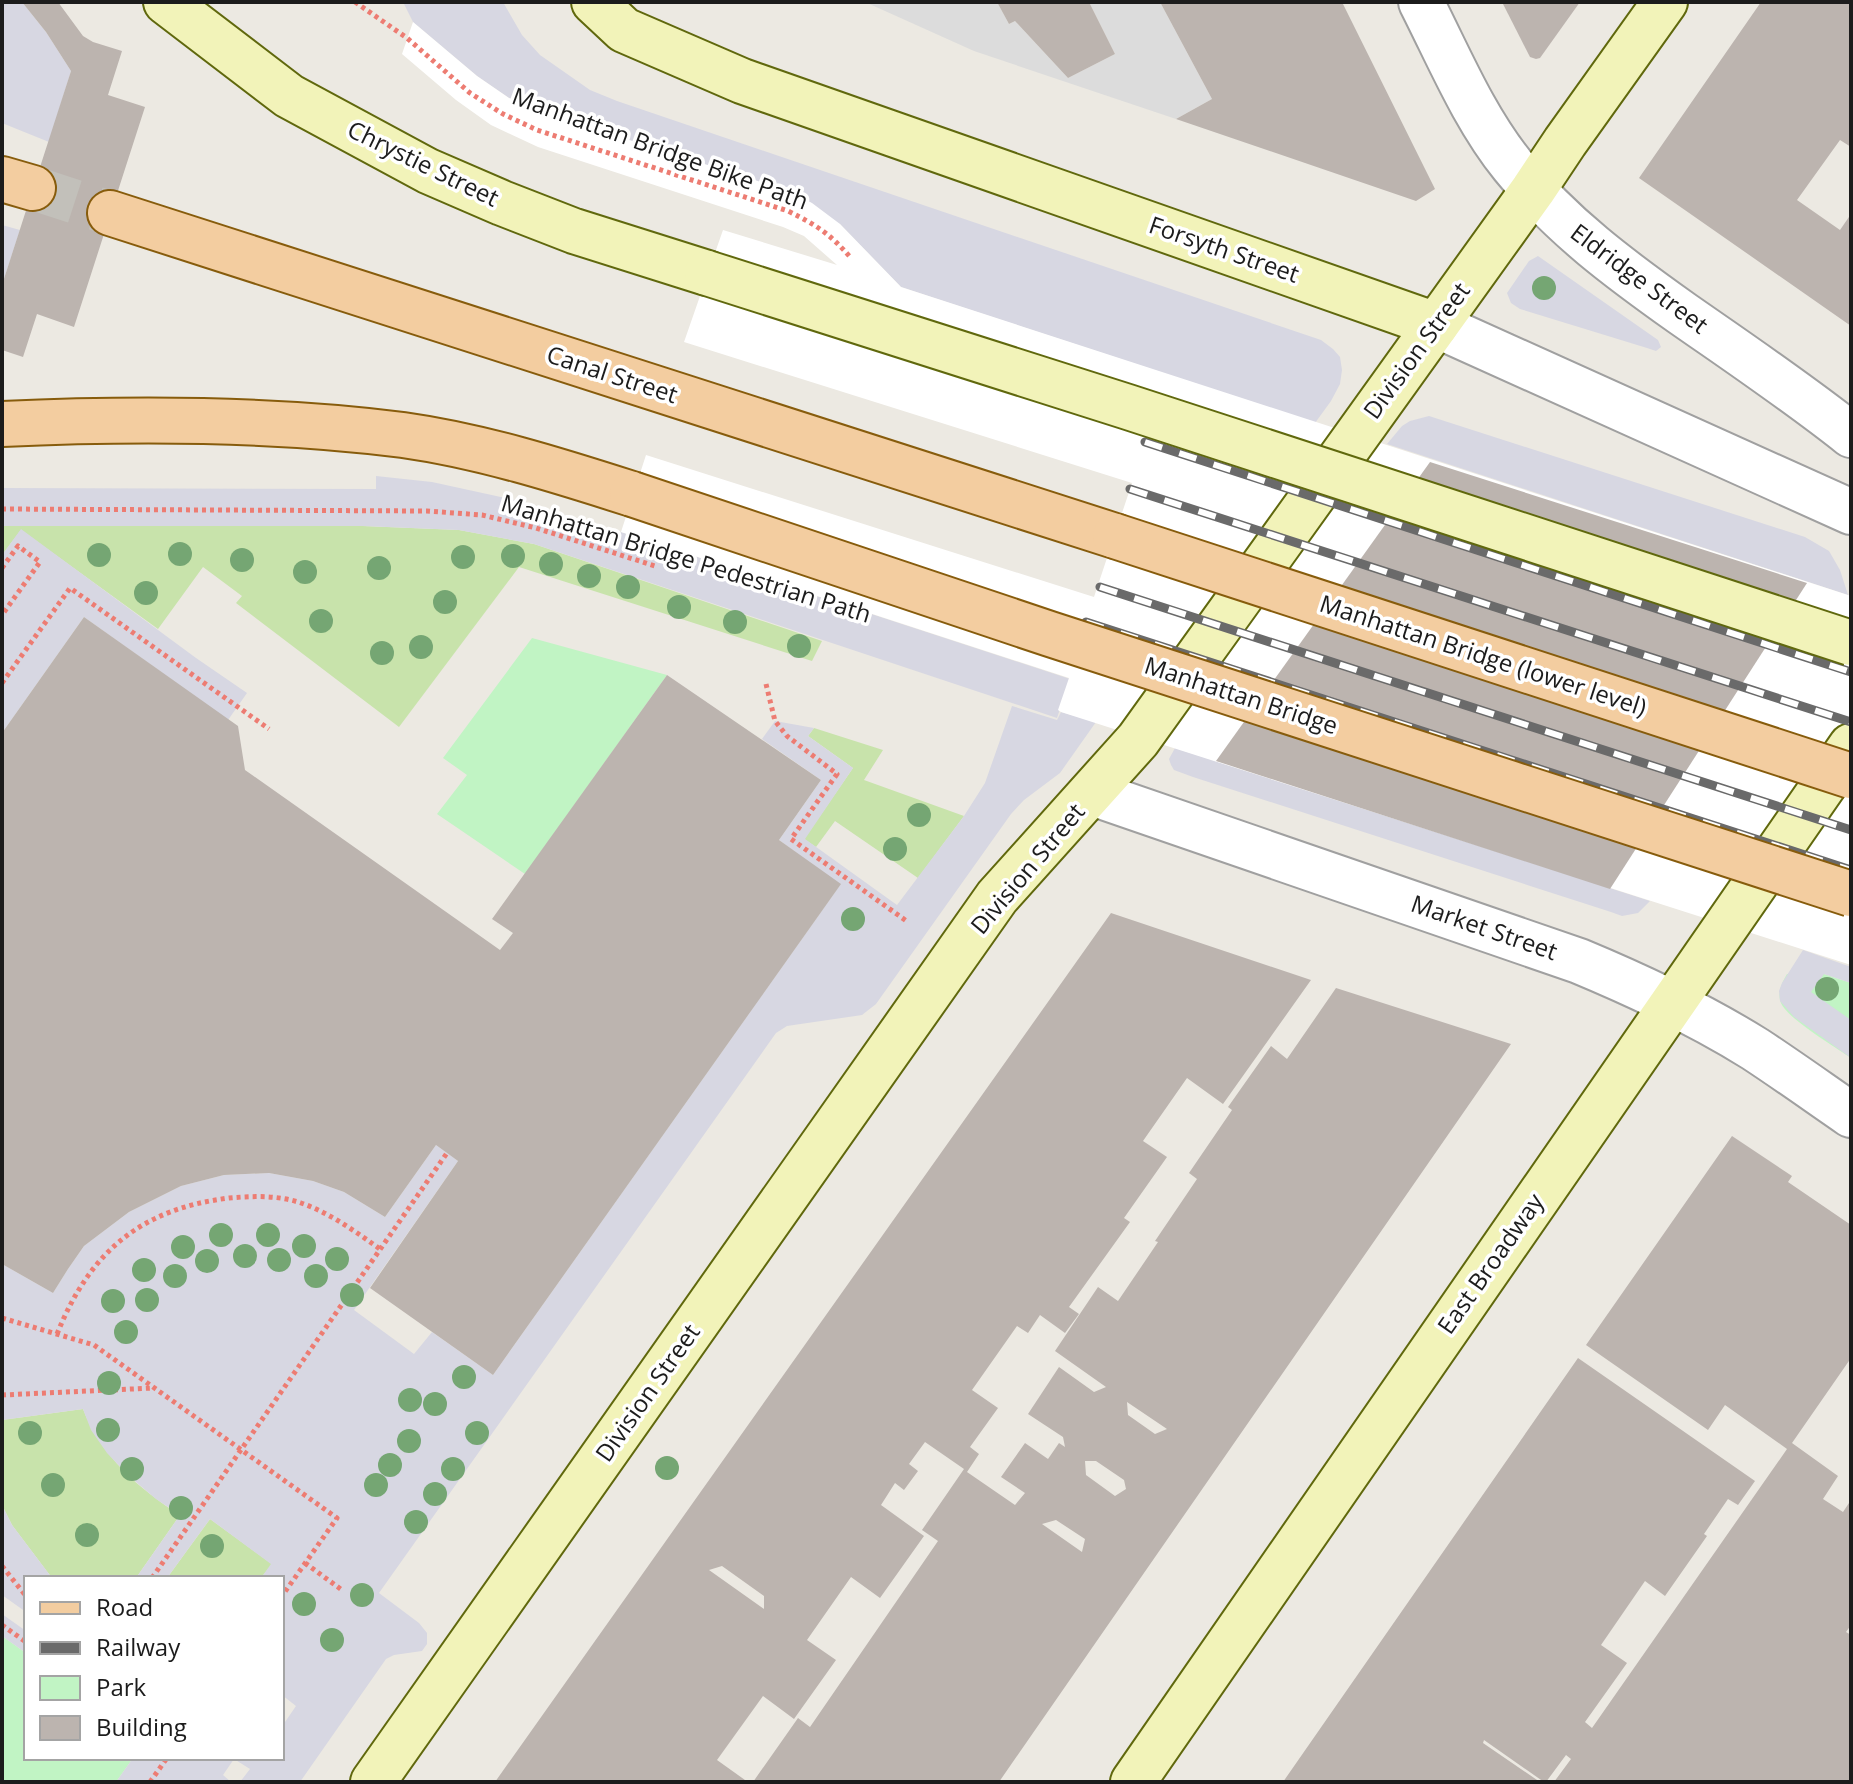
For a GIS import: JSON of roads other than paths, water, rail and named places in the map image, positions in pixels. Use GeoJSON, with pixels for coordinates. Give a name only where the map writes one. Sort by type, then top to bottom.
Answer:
{"type":"FeatureCollection","features":[{"type":"Feature","properties":{"kind":"main road","name":"Chrystie Street"},"geometry":{"type":"LineString","coordinates":[[166,2],[289,96],[428,171],[574,231],[1143,411],[1851,643]]}},
{"type":"Feature","properties":{"kind":"main road","name":"Forsyth Street"},"geometry":{"type":"LineString","coordinates":[[594,2],[624,30],[742,81],[1436,325]]}},
{"type":"Feature","properties":{"kind":"main road","name":"Division Street"},"geometry":{"type":"LineString","coordinates":[[373,1782],[997,897],[1138,740],[1665,2]]}},
{"type":"Feature","properties":{"kind":"main road","name":"Canal Street"},"geometry":{"type":"LineString","coordinates":[[110,213],[1115,536]]}},
{"type":"Feature","properties":{"kind":"main road","name":"Manhattan Bridge"},"geometry":{"type":"LineString","coordinates":[[2,424],[78,421],[262,423],[405,436],[476,449],[632,494],[1050,634],[1851,894]]}},
{"type":"Feature","properties":{"kind":"main road","name":"Manhattan Bridge (lower level)"},"geometry":{"type":"LineString","coordinates":[[1115,536],[1851,776]]}},
{"type":"Feature","properties":{"kind":"main road","name":"East Broadway"},"geometry":{"type":"LineString","coordinates":[[1133,1782],[1851,746]]}},
{"type":"Feature","properties":{"kind":"street","name":"Eldridge Street"},"geometry":{"type":"LineString","coordinates":[[1421,2],[1486,128],[1533,190],[1576,233],[1619,269],[1816,407],[1851,435]]}},
{"type":"Feature","properties":{"kind":"street","name":"Forsyth Street"},"geometry":{"type":"LineString","coordinates":[[1436,325],[1851,512]]}},
{"type":"Feature","properties":{"kind":"street","name":"Market Street"},"geometry":{"type":"LineString","coordinates":[[1092,793],[1579,961],[1673,1003],[1755,1049],[1851,1115]]}},
{"type":"Feature","properties":{"kind":"tunnel"},"geometry":{"type":"LineString","coordinates":[[33,188],[110,213]]}},
{"type":"Feature","properties":{"kind":"railway"},"geometry":{"type":"LineString","coordinates":[[1145,442],[1851,672]]}},
{"type":"Feature","properties":{"kind":"railway"},"geometry":{"type":"LineString","coordinates":[[1130,489],[1851,722]]}},
{"type":"Feature","properties":{"kind":"railway"},"geometry":{"type":"LineString","coordinates":[[1100,587],[1851,830]]}},
{"type":"Feature","properties":{"kind":"railway"},"geometry":{"type":"LineString","coordinates":[[1086,622],[1851,870]]}}]}
